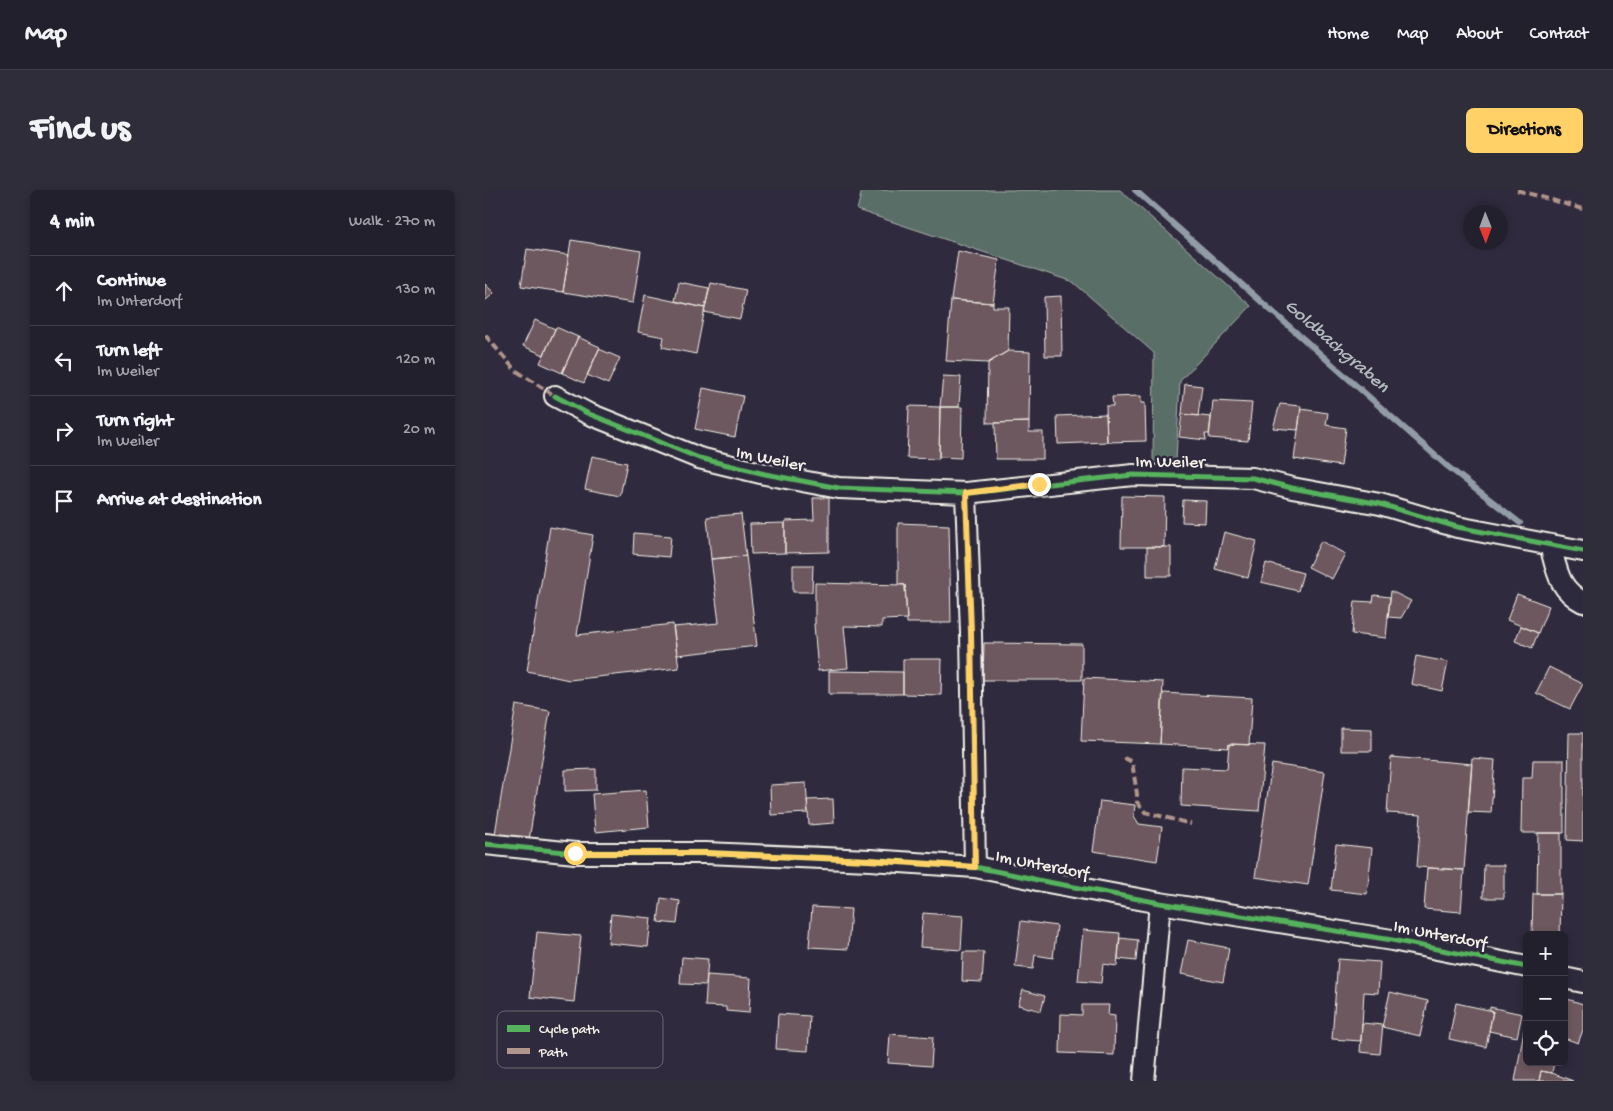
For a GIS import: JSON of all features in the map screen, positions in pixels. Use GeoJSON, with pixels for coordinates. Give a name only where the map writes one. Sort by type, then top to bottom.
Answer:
{"type":"FeatureCollection","features":[{"type":"Feature","properties":{"kind":"street","name":"Im Weiler"},"geometry":{"type":"LineString","coordinates":[[555,396],[587,413],[699,458],[765,474],[839,488],[966,493],[1133,475],[1253,478],[1292,488],[1380,504],[1457,527],[1583,552]]}},
{"type":"Feature","properties":{"kind":"street"},"geometry":{"type":"LineString","coordinates":[[966,493],[971,632],[975,867]]}},
{"type":"Feature","properties":{"kind":"street"},"geometry":{"type":"LineString","coordinates":[[1550,545],[1560,582],[1572,596],[1583,602]]}},
{"type":"Feature","properties":{"kind":"street","name":"Im Unterdorf"},"geometry":{"type":"LineString","coordinates":[[485,844],[575,853],[706,853],[975,867],[1160,903],[1392,940],[1523,966]]}},
{"type":"Feature","properties":{"kind":"street"},"geometry":{"type":"LineString","coordinates":[[1144,1081],[1160,903]]}},
{"type":"Feature","properties":{"kind":"street"},"geometry":{"type":"LineString","coordinates":[[1568,979],[1583,982]]}},
{"type":"Feature","properties":{"kind":"green space"},"geometry":{"type":"Polygon","coordinates":[[[862,190],[1120,190],[1251,306],[1180,381],[1176,461],[1153,461],[1154,353],[1073,282],[857,210],[862,190]]]}},
{"type":"Feature","properties":{"kind":"building"},"geometry":{"type":"Polygon","coordinates":[[[571,240],[641,251],[633,303],[563,292],[571,240]]]}},
{"type":"Feature","properties":{"kind":"building"},"geometry":{"type":"Polygon","coordinates":[[[527,249],[569,255],[563,292],[521,286],[527,249]]]}},
{"type":"Feature","properties":{"kind":"building"},"geometry":{"type":"Polygon","coordinates":[[[958,251],[999,260],[993,303],[951,300],[958,251]]]}},
{"type":"Feature","properties":{"kind":"building"},"geometry":{"type":"Polygon","coordinates":[[[679,282],[709,288],[705,308],[675,301],[679,282]]]}},
{"type":"Feature","properties":{"kind":"building"},"geometry":{"type":"Polygon","coordinates":[[[711,283],[746,290],[740,319],[704,312],[711,283]]]}},
{"type":"Feature","properties":{"kind":"building"},"geometry":{"type":"Polygon","coordinates":[[[485,284],[494,293],[485,301],[485,284]]]}},
{"type":"Feature","properties":{"kind":"building"},"geometry":{"type":"Polygon","coordinates":[[[645,295],[705,308],[696,354],[662,347],[664,337],[638,332],[645,295]]]}},
{"type":"Feature","properties":{"kind":"building"},"geometry":{"type":"Polygon","coordinates":[[[1061,296],[1062,356],[1045,356],[1044,297],[1061,296]]]}},
{"type":"Feature","properties":{"kind":"building"},"geometry":{"type":"Polygon","coordinates":[[[951,300],[993,303],[993,307],[1009,307],[1008,351],[988,363],[946,361],[951,300]]]}},
{"type":"Feature","properties":{"kind":"building"},"geometry":{"type":"Polygon","coordinates":[[[535,320],[555,329],[544,355],[523,346],[535,320]]]}},
{"type":"Feature","properties":{"kind":"building"},"geometry":{"type":"Polygon","coordinates":[[[556,327],[578,337],[562,373],[540,363],[556,327]]]}},
{"type":"Feature","properties":{"kind":"building"},"geometry":{"type":"Polygon","coordinates":[[[578,337],[600,347],[584,383],[562,373],[578,337]]]}},
{"type":"Feature","properties":{"kind":"building"},"geometry":{"type":"Polygon","coordinates":[[[599,349],[620,358],[608,384],[587,375],[599,349]]]}},
{"type":"Feature","properties":{"kind":"building"},"geometry":{"type":"Polygon","coordinates":[[[1008,351],[1030,352],[1029,422],[987,423],[988,363],[1008,351]]]}},
{"type":"Feature","properties":{"kind":"building"},"geometry":{"type":"Polygon","coordinates":[[[943,376],[961,377],[959,407],[940,407],[943,376]]]}},
{"type":"Feature","properties":{"kind":"building"},"geometry":{"type":"Polygon","coordinates":[[[1185,384],[1202,386],[1198,416],[1182,414],[1185,384]]]}},
{"type":"Feature","properties":{"kind":"building"},"geometry":{"type":"Polygon","coordinates":[[[703,388],[743,396],[735,437],[695,429],[703,388]]]}},
{"type":"Feature","properties":{"kind":"building"},"geometry":{"type":"Polygon","coordinates":[[[1141,396],[1141,403],[1145,403],[1146,441],[1107,442],[1106,406],[1113,406],[1112,397],[1141,396]]]}},
{"type":"Feature","properties":{"kind":"building"},"geometry":{"type":"Polygon","coordinates":[[[1213,401],[1252,403],[1248,441],[1209,438],[1213,401]]]}},
{"type":"Feature","properties":{"kind":"building"},"geometry":{"type":"Polygon","coordinates":[[[1280,404],[1301,406],[1298,430],[1273,428],[1280,404]]]}},
{"type":"Feature","properties":{"kind":"building"},"geometry":{"type":"Polygon","coordinates":[[[909,406],[940,407],[939,459],[907,458],[909,406]]]}},
{"type":"Feature","properties":{"kind":"building"},"geometry":{"type":"Polygon","coordinates":[[[940,407],[962,407],[961,458],[939,457],[940,407]]]}},
{"type":"Feature","properties":{"kind":"building"},"geometry":{"type":"Polygon","coordinates":[[[1301,409],[1328,413],[1326,425],[1346,428],[1341,466],[1294,459],[1301,409]]]}},
{"type":"Feature","properties":{"kind":"building"},"geometry":{"type":"Polygon","coordinates":[[[1106,414],[1107,442],[1058,444],[1057,416],[1106,414]]]}},
{"type":"Feature","properties":{"kind":"building"},"geometry":{"type":"Polygon","coordinates":[[[1182,414],[1211,417],[1209,434],[1205,434],[1206,440],[1179,437],[1182,414]]]}},
{"type":"Feature","properties":{"kind":"building"},"geometry":{"type":"Polygon","coordinates":[[[1029,422],[1029,432],[1043,432],[1043,459],[996,459],[995,423],[1029,422]]]}},
{"type":"Feature","properties":{"kind":"building"},"geometry":{"type":"Polygon","coordinates":[[[592,456],[627,463],[620,496],[585,489],[592,456]]]}},
{"type":"Feature","properties":{"kind":"building"},"geometry":{"type":"Polygon","coordinates":[[[1122,496],[1165,497],[1164,547],[1121,547],[1122,496]]]}},
{"type":"Feature","properties":{"kind":"building"},"geometry":{"type":"Polygon","coordinates":[[[813,498],[829,498],[829,552],[785,553],[785,521],[814,520],[813,498]]]}},
{"type":"Feature","properties":{"kind":"building"},"geometry":{"type":"Polygon","coordinates":[[[1183,500],[1206,501],[1205,523],[1182,522],[1183,500]]]}},
{"type":"Feature","properties":{"kind":"building"},"geometry":{"type":"Polygon","coordinates":[[[741,514],[746,556],[711,559],[707,517],[741,514]]]}},
{"type":"Feature","properties":{"kind":"building"},"geometry":{"type":"Polygon","coordinates":[[[785,523],[785,553],[751,554],[750,524],[785,523]]]}},
{"type":"Feature","properties":{"kind":"building"},"geometry":{"type":"Polygon","coordinates":[[[898,523],[949,525],[951,623],[907,623],[905,585],[898,584],[898,523]]]}},
{"type":"Feature","properties":{"kind":"building"},"geometry":{"type":"Polygon","coordinates":[[[550,527],[593,535],[577,635],[673,624],[679,668],[569,680],[527,671],[550,527]]]}},
{"type":"Feature","properties":{"kind":"building"},"geometry":{"type":"Polygon","coordinates":[[[1224,532],[1257,541],[1248,578],[1215,569],[1224,532]]]}},
{"type":"Feature","properties":{"kind":"building"},"geometry":{"type":"Polygon","coordinates":[[[634,533],[671,536],[669,557],[633,554],[634,533]]]}},
{"type":"Feature","properties":{"kind":"building"},"geometry":{"type":"Polygon","coordinates":[[[1321,541],[1345,554],[1332,579],[1308,567],[1321,541]]]}},
{"type":"Feature","properties":{"kind":"building"},"geometry":{"type":"Polygon","coordinates":[[[1147,547],[1171,547],[1171,576],[1147,576],[1147,547]]]}},
{"type":"Feature","properties":{"kind":"building"},"geometry":{"type":"Polygon","coordinates":[[[746,556],[757,646],[677,655],[673,627],[719,623],[711,559],[746,556]]]}},
{"type":"Feature","properties":{"kind":"building"},"geometry":{"type":"Polygon","coordinates":[[[1266,563],[1303,573],[1298,591],[1261,582],[1266,563]]]}},
{"type":"Feature","properties":{"kind":"building"},"geometry":{"type":"Polygon","coordinates":[[[793,565],[813,565],[812,592],[793,592],[793,565]]]}},
{"type":"Feature","properties":{"kind":"building"},"geometry":{"type":"Polygon","coordinates":[[[815,583],[905,585],[907,619],[882,620],[882,627],[844,626],[848,668],[818,671],[814,624],[815,583]]]}},
{"type":"Feature","properties":{"kind":"building"},"geometry":{"type":"Polygon","coordinates":[[[1391,591],[1411,601],[1401,618],[1388,617],[1391,591]]]}},
{"type":"Feature","properties":{"kind":"building"},"geometry":{"type":"Polygon","coordinates":[[[1517,594],[1549,606],[1538,633],[1507,620],[1517,594]]]}},
{"type":"Feature","properties":{"kind":"building"},"geometry":{"type":"Polygon","coordinates":[[[1374,595],[1390,597],[1386,638],[1352,634],[1355,601],[1373,602],[1374,595]]]}},
{"type":"Feature","properties":{"kind":"building"},"geometry":{"type":"Polygon","coordinates":[[[1521,626],[1538,633],[1532,648],[1515,641],[1521,626]]]}},
{"type":"Feature","properties":{"kind":"building"},"geometry":{"type":"Polygon","coordinates":[[[984,643],[1082,644],[1082,680],[983,680],[984,643]]]}},
{"type":"Feature","properties":{"kind":"building"},"geometry":{"type":"Polygon","coordinates":[[[1416,656],[1448,662],[1442,691],[1411,684],[1416,656]]]}},
{"type":"Feature","properties":{"kind":"building"},"geometry":{"type":"Polygon","coordinates":[[[903,659],[942,659],[941,695],[903,694],[903,659]]]}},
{"type":"Feature","properties":{"kind":"building"},"geometry":{"type":"Polygon","coordinates":[[[1549,667],[1583,684],[1570,709],[1536,693],[1549,667]]]}},
{"type":"Feature","properties":{"kind":"building"},"geometry":{"type":"Polygon","coordinates":[[[829,671],[903,672],[903,694],[829,694],[829,671]]]}},
{"type":"Feature","properties":{"kind":"building"},"geometry":{"type":"Polygon","coordinates":[[[1084,678],[1163,682],[1160,744],[1081,741],[1084,678]]]}},
{"type":"Feature","properties":{"kind":"building"},"geometry":{"type":"Polygon","coordinates":[[[1163,693],[1252,698],[1249,745],[1229,744],[1229,748],[1160,744],[1163,693]]]}},
{"type":"Feature","properties":{"kind":"building"},"geometry":{"type":"Polygon","coordinates":[[[516,705],[550,711],[529,840],[495,834],[516,705]]]}},
{"type":"Feature","properties":{"kind":"building"},"geometry":{"type":"Polygon","coordinates":[[[1341,728],[1372,729],[1372,751],[1341,751],[1341,728]]]}},
{"type":"Feature","properties":{"kind":"building"},"geometry":{"type":"Polygon","coordinates":[[[1569,733],[1583,733],[1583,841],[1567,840],[1569,733]]]}},
{"type":"Feature","properties":{"kind":"building"},"geometry":{"type":"Polygon","coordinates":[[[1229,744],[1265,745],[1259,811],[1181,806],[1182,767],[1227,769],[1229,744]]]}},
{"type":"Feature","properties":{"kind":"building"},"geometry":{"type":"Polygon","coordinates":[[[1391,757],[1472,764],[1464,870],[1417,867],[1421,815],[1387,813],[1391,757]]]}},
{"type":"Feature","properties":{"kind":"building"},"geometry":{"type":"Polygon","coordinates":[[[1472,758],[1495,760],[1491,813],[1468,812],[1472,758]]]}},
{"type":"Feature","properties":{"kind":"building"},"geometry":{"type":"Polygon","coordinates":[[[1533,760],[1564,760],[1564,833],[1521,833],[1522,778],[1532,778],[1533,760]]]}},
{"type":"Feature","properties":{"kind":"building"},"geometry":{"type":"Polygon","coordinates":[[[1272,764],[1325,772],[1308,885],[1255,877],[1272,764]]]}},
{"type":"Feature","properties":{"kind":"building"},"geometry":{"type":"Polygon","coordinates":[[[596,769],[596,790],[565,791],[565,770],[596,769]]]}},
{"type":"Feature","properties":{"kind":"building"},"geometry":{"type":"Polygon","coordinates":[[[806,783],[808,813],[771,815],[770,785],[806,783]]]}},
{"type":"Feature","properties":{"kind":"building"},"geometry":{"type":"Polygon","coordinates":[[[646,790],[649,827],[595,832],[592,794],[646,790]]]}},
{"type":"Feature","properties":{"kind":"building"},"geometry":{"type":"Polygon","coordinates":[[[833,799],[834,823],[809,825],[807,800],[833,799]]]}},
{"type":"Feature","properties":{"kind":"building"},"geometry":{"type":"Polygon","coordinates":[[[1100,801],[1135,805],[1134,816],[1139,824],[1162,827],[1157,861],[1093,851],[1100,801]]]}},
{"type":"Feature","properties":{"kind":"building"},"geometry":{"type":"Polygon","coordinates":[[[1538,833],[1561,833],[1561,894],[1537,894],[1538,833]]]}},
{"type":"Feature","properties":{"kind":"building"},"geometry":{"type":"Polygon","coordinates":[[[1336,844],[1372,848],[1367,894],[1331,890],[1336,844]]]}},
{"type":"Feature","properties":{"kind":"building"},"geometry":{"type":"Polygon","coordinates":[[[1484,865],[1504,865],[1504,898],[1483,898],[1484,865]]]}},
{"type":"Feature","properties":{"kind":"building"},"geometry":{"type":"Polygon","coordinates":[[[1427,868],[1464,870],[1461,912],[1424,909],[1427,868]]]}},
{"type":"Feature","properties":{"kind":"building"},"geometry":{"type":"Polygon","coordinates":[[[1533,894],[1561,894],[1560,931],[1532,931],[1533,894]]]}},
{"type":"Feature","properties":{"kind":"building"},"geometry":{"type":"Polygon","coordinates":[[[661,898],[680,901],[677,924],[658,922],[661,898]]]}},
{"type":"Feature","properties":{"kind":"building"},"geometry":{"type":"Polygon","coordinates":[[[812,907],[851,909],[848,949],[809,947],[812,907]]]}},
{"type":"Feature","properties":{"kind":"building"},"geometry":{"type":"Polygon","coordinates":[[[923,913],[963,916],[961,950],[920,947],[923,913]]]}},
{"type":"Feature","properties":{"kind":"building"},"geometry":{"type":"Polygon","coordinates":[[[611,914],[651,918],[648,947],[608,943],[611,914]]]}},
{"type":"Feature","properties":{"kind":"building"},"geometry":{"type":"Polygon","coordinates":[[[1021,921],[1057,926],[1053,958],[1035,955],[1033,969],[1015,967],[1021,921]]]}},
{"type":"Feature","properties":{"kind":"building"},"geometry":{"type":"Polygon","coordinates":[[[1083,930],[1120,933],[1117,966],[1103,964],[1101,983],[1078,981],[1083,930]]]}},
{"type":"Feature","properties":{"kind":"building"},"geometry":{"type":"Polygon","coordinates":[[[537,932],[581,936],[574,1002],[530,997],[537,932]]]}},
{"type":"Feature","properties":{"kind":"building"},"geometry":{"type":"Polygon","coordinates":[[[1120,938],[1138,940],[1136,961],[1118,959],[1120,938]]]}},
{"type":"Feature","properties":{"kind":"building"},"geometry":{"type":"Polygon","coordinates":[[[1188,940],[1229,948],[1223,982],[1181,974],[1188,940]]]}},
{"type":"Feature","properties":{"kind":"building"},"geometry":{"type":"Polygon","coordinates":[[[963,952],[984,952],[982,982],[962,981],[963,952]]]}},
{"type":"Feature","properties":{"kind":"building"},"geometry":{"type":"Polygon","coordinates":[[[682,957],[708,959],[706,985],[680,984],[682,957]]]}},
{"type":"Feature","properties":{"kind":"building"},"geometry":{"type":"Polygon","coordinates":[[[1338,959],[1380,962],[1378,993],[1364,992],[1361,1041],[1332,1039],[1338,959]]]}},
{"type":"Feature","properties":{"kind":"building"},"geometry":{"type":"Polygon","coordinates":[[[707,975],[751,978],[749,1013],[726,1011],[726,1007],[705,1006],[707,975]]]}},
{"type":"Feature","properties":{"kind":"building"},"geometry":{"type":"Polygon","coordinates":[[[1023,990],[1045,996],[1041,1011],[1018,1005],[1023,990]]]}},
{"type":"Feature","properties":{"kind":"building"},"geometry":{"type":"Polygon","coordinates":[[[1390,992],[1428,1001],[1420,1036],[1382,1027],[1390,992]]]}},
{"type":"Feature","properties":{"kind":"building"},"geometry":{"type":"Polygon","coordinates":[[[1568,999],[1583,1004],[1583,1030],[1578,1043],[1568,1039],[1568,999]]]}},
{"type":"Feature","properties":{"kind":"building"},"geometry":{"type":"Polygon","coordinates":[[[1456,1003],[1493,1011],[1486,1047],[1449,1039],[1456,1003]]]}},
{"type":"Feature","properties":{"kind":"building"},"geometry":{"type":"Polygon","coordinates":[[[1082,1005],[1109,1005],[1108,1015],[1115,1016],[1114,1055],[1060,1053],[1061,1014],[1082,1015],[1082,1005]]]}},
{"type":"Feature","properties":{"kind":"building"},"geometry":{"type":"Polygon","coordinates":[[[1490,1007],[1522,1014],[1517,1037],[1489,1031],[1493,1011],[1490,1010],[1490,1007]]]}},
{"type":"Feature","properties":{"kind":"building"},"geometry":{"type":"Polygon","coordinates":[[[778,1014],[810,1016],[808,1051],[776,1049],[778,1014]]]}},
{"type":"Feature","properties":{"kind":"building"},"geometry":{"type":"Polygon","coordinates":[[[1362,1023],[1383,1025],[1380,1054],[1360,1052],[1362,1023]]]}},
{"type":"Feature","properties":{"kind":"building"},"geometry":{"type":"Polygon","coordinates":[[[890,1034],[933,1037],[931,1066],[888,1063],[890,1034]]]}},
{"type":"Feature","properties":{"kind":"building"},"geometry":{"type":"Polygon","coordinates":[[[1523,1036],[1523,1066],[1553,1066],[1552,1073],[1541,1071],[1539,1081],[1515,1081],[1523,1036]]]}},
{"type":"Feature","properties":{"kind":"building"},"geometry":{"type":"Polygon","coordinates":[[[1541,1071],[1552,1073],[1573,1081],[1539,1081],[1541,1071]]]}},
{"type":"Feature","properties":{"kind":"waterway","name":"Goldbachgraben"},"geometry":{"type":"LineString","coordinates":[[1135,190],[1447,466],[1520,523]]}},
{"type":"Feature","properties":{"kind":"marked path"},"geometry":{"type":"LineString","coordinates":[[1517,190],[1583,209]]}},
{"type":"Feature","properties":{"kind":"marked path"},"geometry":{"type":"LineString","coordinates":[[485,335],[515,370],[555,396]]}},
{"type":"Feature","properties":{"kind":"marked path"},"geometry":{"type":"LineString","coordinates":[[1124,758],[1132,762],[1137,802],[1145,812],[1191,824]]}},
{"type":"Feature","properties":{"kind":"cycle path"},"geometry":{"type":"LineString","coordinates":[[555,396],[587,413],[699,458],[765,474],[839,488],[966,493],[1133,475],[1253,478],[1292,488],[1380,504],[1457,527],[1583,551]]}},
{"type":"Feature","properties":{"kind":"cycle path"},"geometry":{"type":"LineString","coordinates":[[485,844],[575,853],[706,853],[870,860],[975,867],[1160,903],[1392,940],[1523,966]]}},
{"type":"Feature","properties":{"kind":"route"},"geometry":{"type":"LineString","coordinates":[[575,853],[706,853],[975,867],[971,632],[966,493],[1039,484]]}}]}
